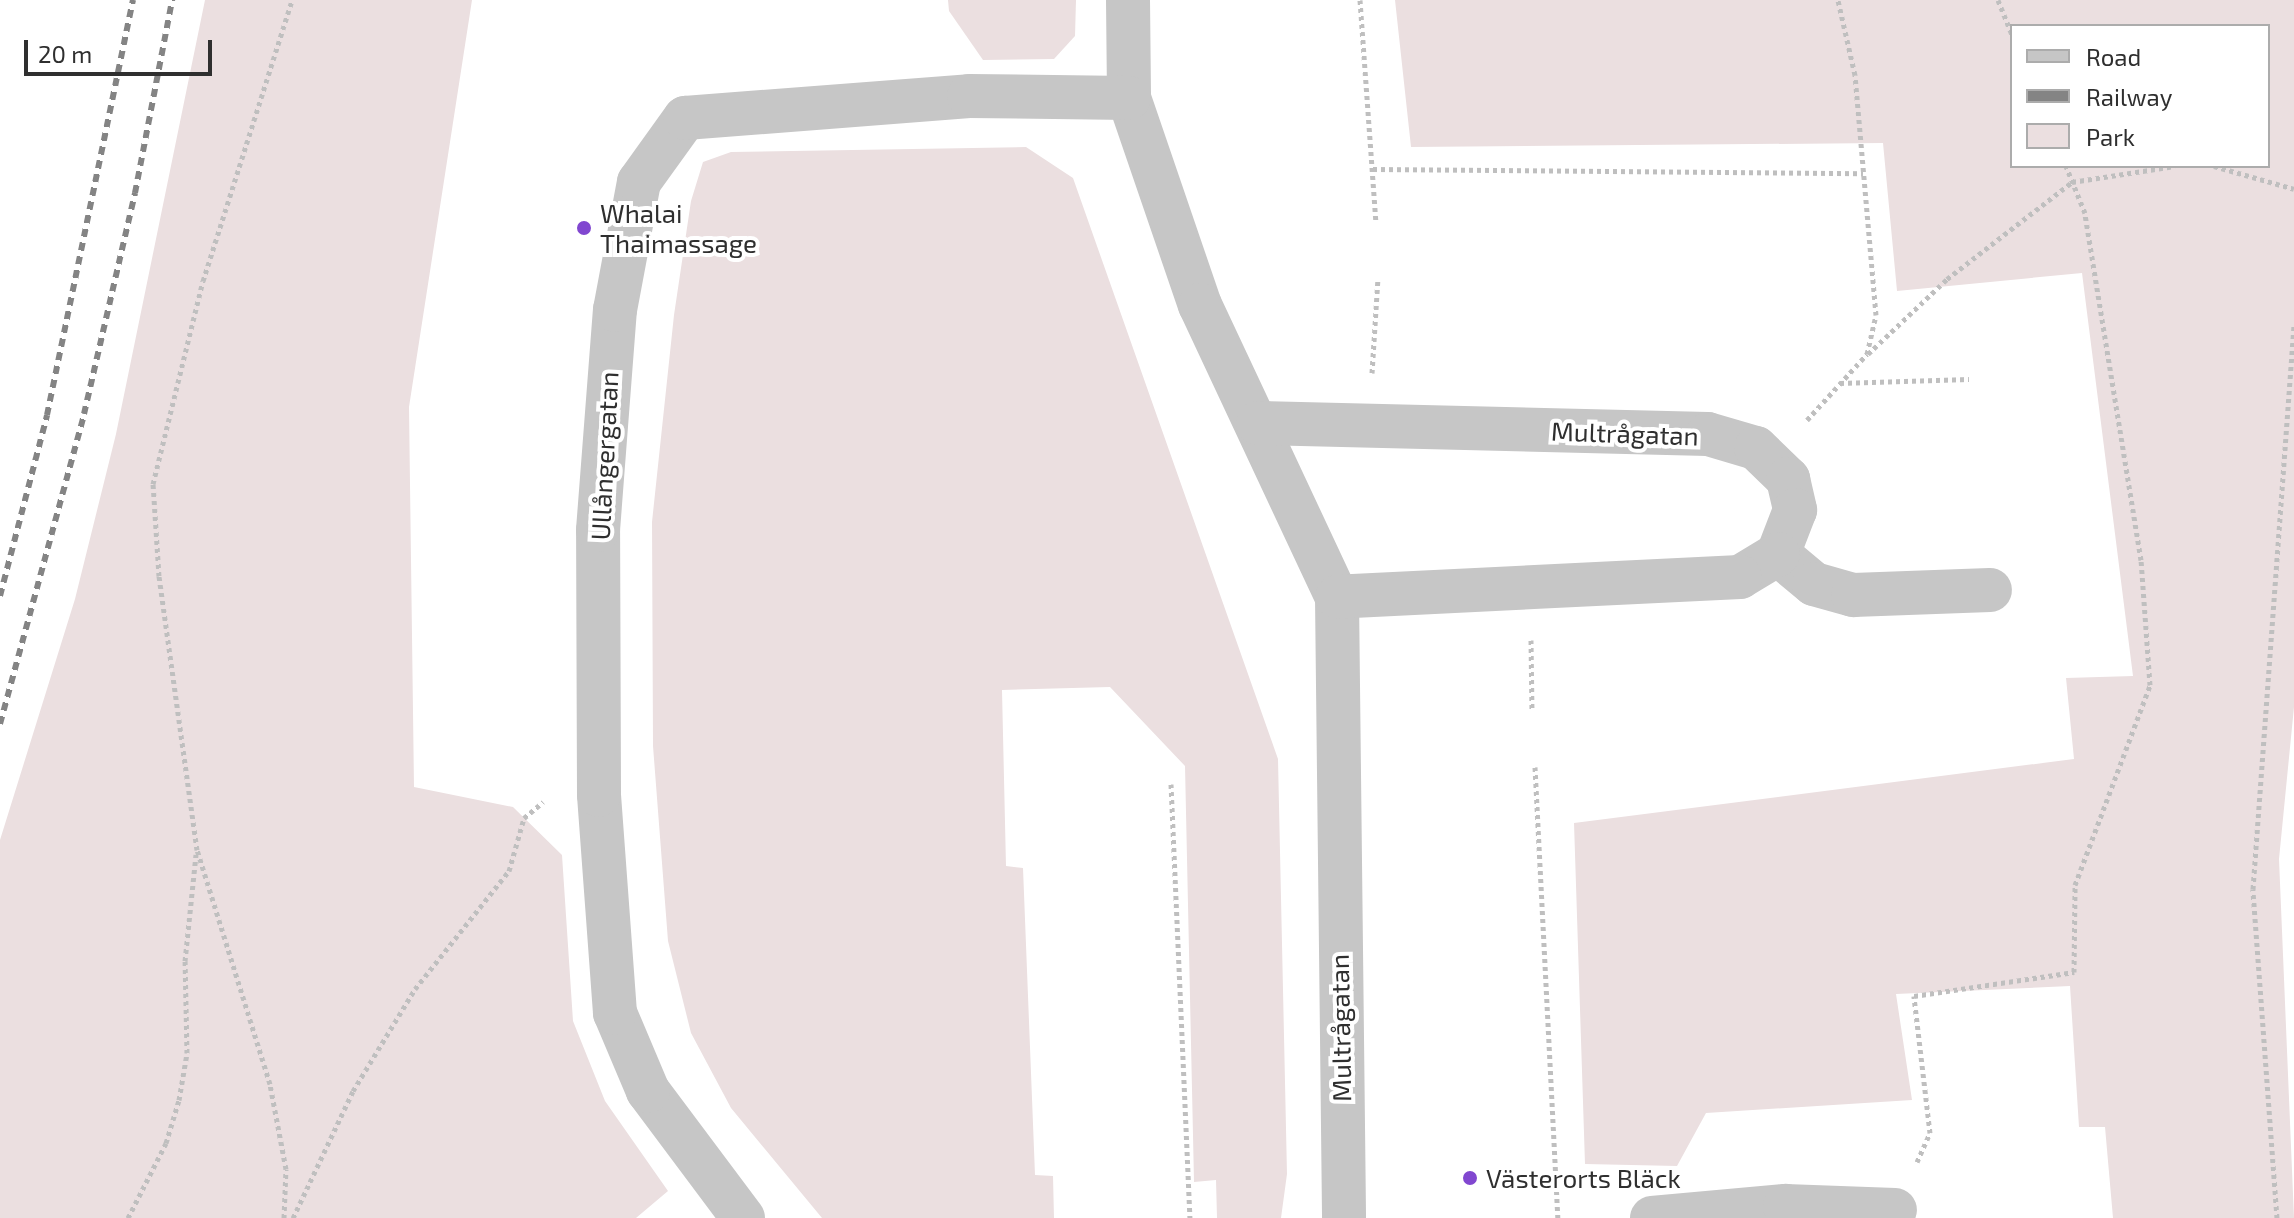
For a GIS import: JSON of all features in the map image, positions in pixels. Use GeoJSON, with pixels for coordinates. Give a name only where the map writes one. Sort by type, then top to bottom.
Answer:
{"type":"FeatureCollection","features":[{"type":"Feature","properties":{"kind":"street","name":"Multrågatan"},"geometry":{"type":"LineString","coordinates":[[1128,0],[1129,98],[1200,305],[1337,597],[1344,1218]]}},
{"type":"Feature","properties":{"kind":"street","name":"Ullångergatan"},"geometry":{"type":"LineString","coordinates":[[743,1218],[648,1091],[615,1013],[599,795],[598,530],[615,310],[639,182],[685,118],[969,96],[1129,98]]}},
{"type":"Feature","properties":{"kind":"street","name":"Multrågatan"},"geometry":{"type":"LineString","coordinates":[[1258,423],[1708,434],[1756,448],[1788,479],[1795,510],[1778,554]]}},
{"type":"Feature","properties":{"kind":"street"},"geometry":{"type":"LineString","coordinates":[[1337,597],[1740,577],[1778,554],[1814,584],[1853,595],[1990,590]]}},
{"type":"Feature","properties":{"kind":"street"},"geometry":{"type":"LineString","coordinates":[[1652,1218],[1785,1206],[1895,1210]]}},
{"type":"Feature","properties":{"kind":"path"},"geometry":{"type":"LineString","coordinates":[[284,1218],[286,1169],[270,1084],[197,850],[159,576],[153,484],[203,281],[292,0]]}},
{"type":"Feature","properties":{"kind":"path"},"geometry":{"type":"LineString","coordinates":[[1360,0],[1376,221]]}},
{"type":"Feature","properties":{"kind":"path"},"geometry":{"type":"LineString","coordinates":[[1838,0],[1855,75],[1876,315],[1867,354]]}},
{"type":"Feature","properties":{"kind":"path"},"geometry":{"type":"LineString","coordinates":[[1998,0],[2010,29]]}},
{"type":"Feature","properties":{"kind":"path"},"geometry":{"type":"LineString","coordinates":[[1895,1210],[1930,1133],[1914,996],[2074,972],[2075,885],[2150,685],[2141,560],[2085,213],[2067,168]]}},
{"type":"Feature","properties":{"kind":"path"},"geometry":{"type":"LineString","coordinates":[[1771,462],[1839,383],[1947,279],[2072,182],[2162,168]]}},
{"type":"Feature","properties":{"kind":"path"},"geometry":{"type":"LineString","coordinates":[[2221,168],[2294,189]]}},
{"type":"Feature","properties":{"kind":"path"},"geometry":{"type":"LineString","coordinates":[[1373,169],[1863,173]]}},
{"type":"Feature","properties":{"kind":"path"},"geometry":{"type":"LineString","coordinates":[[1368,426],[1378,278]]}},
{"type":"Feature","properties":{"kind":"path"},"geometry":{"type":"LineString","coordinates":[[2277,1218],[2253,889],[2294,325]]}},
{"type":"Feature","properties":{"kind":"path"},"geometry":{"type":"LineString","coordinates":[[1839,383],[1969,379]]}},
{"type":"Feature","properties":{"kind":"path"},"geometry":{"type":"LineString","coordinates":[[1530,588],[1532,711]]}},
{"type":"Feature","properties":{"kind":"path"},"geometry":{"type":"LineString","coordinates":[[1535,767],[1558,1218]]}},
{"type":"Feature","properties":{"kind":"path"},"geometry":{"type":"LineString","coordinates":[[1171,784],[1190,1218]]}},
{"type":"Feature","properties":{"kind":"path"},"geometry":{"type":"LineString","coordinates":[[293,1218],[353,1091],[415,989],[509,871],[524,818]]}},
{"type":"Feature","properties":{"kind":"path"},"geometry":{"type":"LineString","coordinates":[[128,1218],[166,1143],[179,1100],[187,1053],[185,961],[197,850]]}},
{"type":"Feature","properties":{"kind":"green space"},"geometry":{"type":"Polygon","coordinates":[[[205,0],[472,0],[409,407],[414,787],[513,807],[562,855],[573,1021],[605,1101],[668,1191],[636,1218],[0,1218],[0,840],[75,599],[116,434],[205,0]]]}},
{"type":"Feature","properties":{"kind":"green space"},"geometry":{"type":"Polygon","coordinates":[[[948,0],[1076,0],[1075,36],[1054,59],[983,60],[949,11],[948,0]]]}},
{"type":"Feature","properties":{"kind":"green space"},"geometry":{"type":"Polygon","coordinates":[[[1395,0],[2294,0],[2294,707],[2279,859],[2294,1218],[2113,1218],[2105,1127],[2079,1127],[2070,986],[1896,994],[1912,1100],[1706,1113],[1677,1166],[1585,1164],[1574,823],[2074,759],[2066,678],[2133,676],[2082,273],[1897,291],[1883,143],[1411,147],[1395,0]]]}},
{"type":"Feature","properties":{"kind":"green space"},"geometry":{"type":"Polygon","coordinates":[[[1026,147],[1073,178],[1278,759],[1287,1174],[1281,1218],[1217,1218],[1216,1180],[1194,1182],[1185,766],[1110,687],[1002,690],[1006,866],[1023,868],[1035,1175],[1053,1176],[1054,1218],[822,1218],[731,1108],[691,1033],[668,941],[653,746],[652,522],[674,315],[691,201],[703,162],[731,152],[1026,147]]]}},
{"type":"Feature","properties":{"kind":"railway"},"geometry":{"type":"LineString","coordinates":[[0,596],[47,415],[133,0]]}},
{"type":"Feature","properties":{"kind":"railway"},"geometry":{"type":"LineString","coordinates":[[0,724],[84,414],[135,193],[172,0]]}},
{"type":"Feature","properties":{"kind":"place","name":"Whalai Thaimassage"},"geometry":{"type":"Point","coordinates":[584,228]}},
{"type":"Feature","properties":{"kind":"place","name":"Västerorts Bläck"},"geometry":{"type":"Point","coordinates":[1470,1178]}}]}
